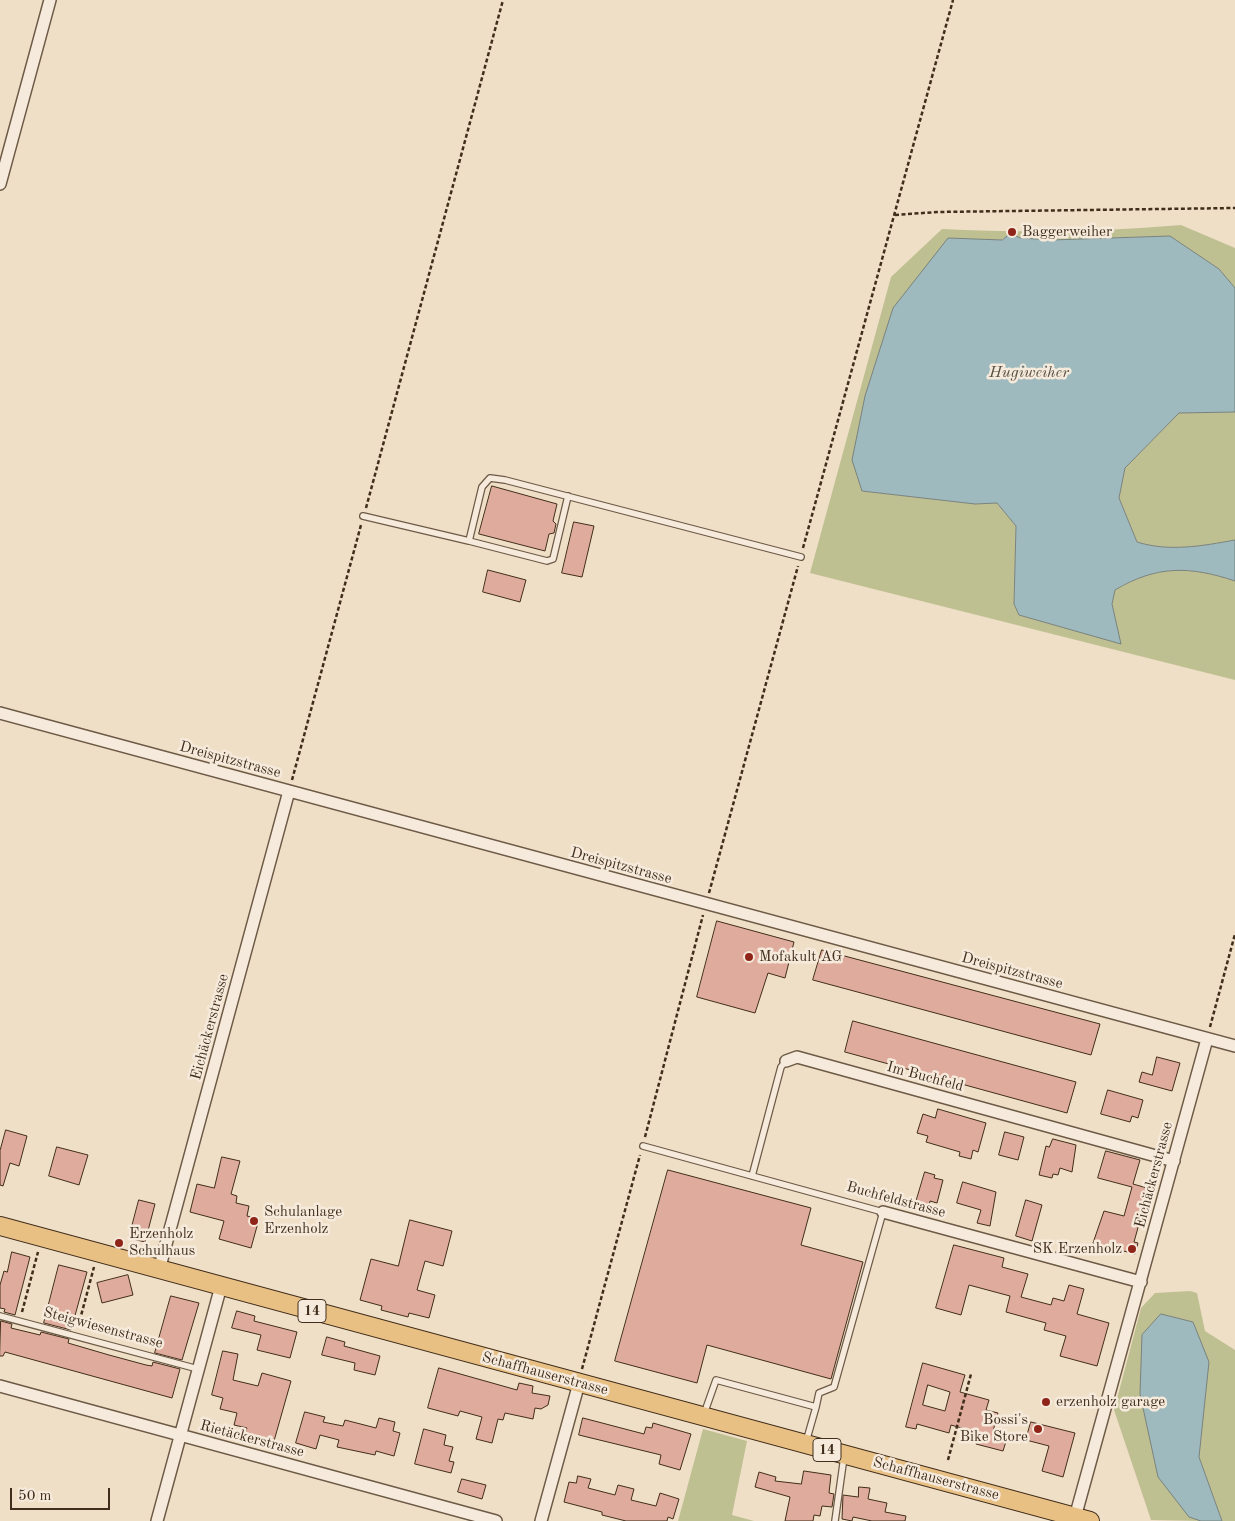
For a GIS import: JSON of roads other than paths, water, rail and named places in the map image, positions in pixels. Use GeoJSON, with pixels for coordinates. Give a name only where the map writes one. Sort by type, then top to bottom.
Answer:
{"type":"FeatureCollection","features":[{"type":"Feature","properties":{"kind":"main road","name":"Schaffhauserstrasse"},"geometry":{"type":"LineString","coordinates":[[0,1226],[844,1454],[1080,1520]]}},
{"type":"Feature","properties":{"kind":"street"},"geometry":{"type":"LineString","coordinates":[[0,184],[50,0]]}},
{"type":"Feature","properties":{"kind":"street","name":"Dreispitzstrasse"},"geometry":{"type":"LineString","coordinates":[[0,713],[1235,1046]]}},
{"type":"Feature","properties":{"kind":"street","name":"Eichäckerstrasse"},"geometry":{"type":"LineString","coordinates":[[159,1270],[289,791]]}},
{"type":"Feature","properties":{"kind":"street","name":"Eichäckerstrasse"},"geometry":{"type":"LineString","coordinates":[[1080,1520],[1141,1282],[1207,1039]]}},
{"type":"Feature","properties":{"kind":"street","name":"Im Buchfeld"},"geometry":{"type":"LineString","coordinates":[[786,1061],[797,1057],[1174,1161]]}},
{"type":"Feature","properties":{"kind":"street","name":"Buchfeldstrasse"},"geometry":{"type":"LineString","coordinates":[[883,1212],[1141,1282]]}},
{"type":"Feature","properties":{"kind":"street"},"geometry":{"type":"LineString","coordinates":[[157,1521],[222,1286]]}},
{"type":"Feature","properties":{"kind":"street"},"geometry":{"type":"LineString","coordinates":[[541,1521],[579,1383]]}},
{"type":"Feature","properties":{"kind":"street","name":"Rietäckerstrasse"},"geometry":{"type":"LineString","coordinates":[[0,1386],[496,1521]]}},
{"type":"Feature","properties":{"kind":"lane"},"geometry":{"type":"LineString","coordinates":[[469,540],[482,487],[490,478],[568,496],[801,557]]}},
{"type":"Feature","properties":{"kind":"lane"},"geometry":{"type":"LineString","coordinates":[[363,516],[469,540],[548,561],[554,559],[568,496]]}},
{"type":"Feature","properties":{"kind":"lane","name":"Im Buchfeld"},"geometry":{"type":"LineString","coordinates":[[752,1176],[781,1067],[786,1061]]}},
{"type":"Feature","properties":{"kind":"lane","name":"Buchfeldstrasse"},"geometry":{"type":"LineString","coordinates":[[642,1146],[883,1212]]}},
{"type":"Feature","properties":{"kind":"lane"},"geometry":{"type":"LineString","coordinates":[[806,1444],[819,1393],[834,1387],[883,1212]]}},
{"type":"Feature","properties":{"kind":"lane","name":"Steigwiesenstrasse"},"geometry":{"type":"LineString","coordinates":[[0,1316],[199,1369]]}},
{"type":"Feature","properties":{"kind":"lane"},"geometry":{"type":"LineString","coordinates":[[704,1416],[716,1380],[816,1406]]}},
{"type":"Feature","properties":{"kind":"lane"},"geometry":{"type":"LineString","coordinates":[[835,1521],[844,1454]]}},
{"type":"Feature","properties":{"kind":"water","name":"Hugiweiher"},"geometry":{"type":"Polygon","coordinates":[[[1010,234],[1021,238],[1051,240],[1170,236],[1219,269],[1235,288],[1235,412],[1179,413],[1125,468],[1119,498],[1137,542],[1161,547],[1173,547],[1198,546],[1235,540],[1235,581],[1203,573],[1174,570],[1145,576],[1115,590],[1112,604],[1121,644],[1019,615],[1014,604],[1016,526],[997,503],[975,504],[862,491],[852,460],[865,396],[893,308],[948,238],[1002,240],[1010,234]]]}},
{"type":"Feature","properties":{"kind":"water"},"geometry":{"type":"Polygon","coordinates":[[[1161,1314],[1193,1322],[1209,1362],[1199,1457],[1222,1521],[1201,1521],[1189,1517],[1158,1477],[1140,1394],[1142,1335],[1161,1314]]]}},
{"type":"Feature","properties":{"kind":"place","name":"Baggerweiher"},"geometry":{"type":"Point","coordinates":[1012,232]}},
{"type":"Feature","properties":{"kind":"place","name":"Mofakult AG"},"geometry":{"type":"Point","coordinates":[749,957]}},
{"type":"Feature","properties":{"kind":"place","name":"Schulanlage Erzenholz"},"geometry":{"type":"Point","coordinates":[254,1221]}},
{"type":"Feature","properties":{"kind":"place","name":"Erzenholz Schulhaus"},"geometry":{"type":"Point","coordinates":[119,1243]}},
{"type":"Feature","properties":{"kind":"place","name":"SK Erzenholz"},"geometry":{"type":"Point","coordinates":[1132,1249]}},
{"type":"Feature","properties":{"kind":"place","name":"erzenholz garage"},"geometry":{"type":"Point","coordinates":[1046,1402]}},
{"type":"Feature","properties":{"kind":"place","name":"Bossi's Bike Store"},"geometry":{"type":"Point","coordinates":[1038,1429]}}]}
